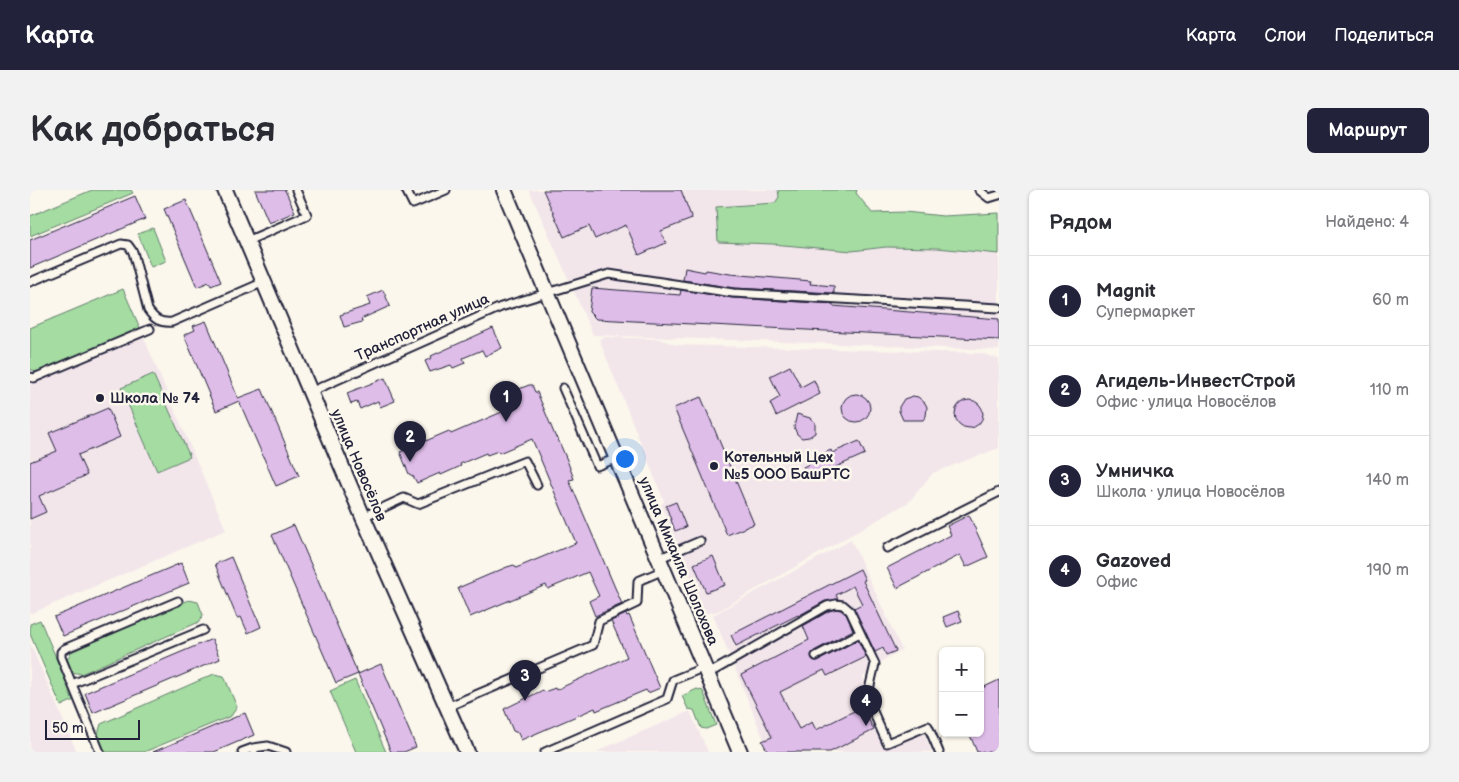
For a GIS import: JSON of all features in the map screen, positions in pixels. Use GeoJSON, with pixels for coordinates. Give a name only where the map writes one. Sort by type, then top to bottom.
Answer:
{"type":"FeatureCollection","features":[{"type":"Feature","properties":{"kind":"street","name":"улица Новосёлов"},"geometry":{"type":"LineString","coordinates":[[225,190],[363,518],[467,752]]}},
{"type":"Feature","properties":{"kind":"street","name":"улица Михаила Шолохова"},"geometry":{"type":"LineString","coordinates":[[504,190],[740,752]]}},
{"type":"Feature","properties":{"kind":"lane"},"geometry":{"type":"LineString","coordinates":[[246,241],[307,216],[296,190]]}},
{"type":"Feature","properties":{"kind":"lane"},"geometry":{"type":"LineString","coordinates":[[406,190],[413,204],[446,190]]}},
{"type":"Feature","properties":{"kind":"lane"},"geometry":{"type":"LineString","coordinates":[[979,190],[989,198],[999,195]]}},
{"type":"Feature","properties":{"kind":"lane"},"geometry":{"type":"LineString","coordinates":[[30,282],[120,244],[128,245],[133,252],[148,310],[153,317],[162,323],[172,322],[264,282]]}},
{"type":"Feature","properties":{"kind":"lane","name":"Транспортная улица"},"geometry":{"type":"LineString","coordinates":[[310,392],[502,307],[609,274],[734,293],[999,308]]}},
{"type":"Feature","properties":{"kind":"lane"},"geometry":{"type":"LineString","coordinates":[[30,377],[34,378],[150,329]]}},
{"type":"Feature","properties":{"kind":"lane"},"geometry":{"type":"LineString","coordinates":[[563,388],[597,466],[618,458]]}},
{"type":"Feature","properties":{"kind":"lane"},"geometry":{"type":"LineString","coordinates":[[363,518],[404,498],[418,504],[525,461],[537,485]]}},
{"type":"Feature","properties":{"kind":"lane"},"geometry":{"type":"LineString","coordinates":[[887,548],[999,492]]}},
{"type":"Feature","properties":{"kind":"lane"},"geometry":{"type":"LineString","coordinates":[[447,707],[593,645],[599,621],[637,602],[638,581],[700,541]]}},
{"type":"Feature","properties":{"kind":"lane"},"geometry":{"type":"LineString","coordinates":[[100,752],[60,657],[61,652],[64,649],[178,600]]}},
{"type":"Feature","properties":{"kind":"lane"},"geometry":{"type":"LineString","coordinates":[[545,752],[666,700],[672,680],[707,670],[827,606],[836,604],[843,605],[850,611],[875,664],[867,698],[887,743],[928,726],[939,752]]}},
{"type":"Feature","properties":{"kind":"lane"},"geometry":{"type":"LineString","coordinates":[[72,684],[203,630]]}},
{"type":"Feature","properties":{"kind":"lane"},"geometry":{"type":"LineString","coordinates":[[816,656],[860,633]]}},
{"type":"Feature","properties":{"kind":"lane"},"geometry":{"type":"LineString","coordinates":[[242,752],[268,746],[286,752]]}},
{"type":"Feature","properties":{"kind":"shaded area"},"geometry":{"type":"Polygon","coordinates":[[[529,190],[778,190],[779,197],[775,203],[716,207],[772,244],[852,251],[886,247],[937,248],[999,254],[999,350],[593,335],[529,190]]]}},
{"type":"Feature","properties":{"kind":"shaded area","name":"Школа № 74"},"geometry":{"type":"Polygon","coordinates":[[[123,289],[226,530],[30,614],[30,328],[123,289]]]}},
{"type":"Feature","properties":{"kind":"shaded area"},"geometry":{"type":"Polygon","coordinates":[[[606,337],[659,339],[677,345],[980,353],[999,359],[999,448],[933,473],[909,502],[718,611],[705,614],[661,505],[664,501],[599,339],[606,337]]]}},
{"type":"Feature","properties":{"kind":"shaded area"},"geometry":{"type":"Polygon","coordinates":[[[851,540],[902,650],[885,659],[863,677],[885,748],[923,731],[932,752],[769,752],[713,615],[851,540]]]}},
{"type":"Feature","properties":{"kind":"shaded area"},"geometry":{"type":"Polygon","coordinates":[[[30,643],[77,752],[30,752],[30,643]]]}},
{"type":"Feature","properties":{"kind":"shaded area"},"geometry":{"type":"Polygon","coordinates":[[[690,711],[708,752],[596,752],[611,745],[690,711]]]}},
{"type":"Feature","properties":{"kind":"green space"},"geometry":{"type":"Polygon","coordinates":[[[92,190],[131,190],[133,193],[30,236],[30,216],[92,190]]]}},
{"type":"Feature","properties":{"kind":"green space"},"geometry":{"type":"Polygon","coordinates":[[[778,190],[857,190],[856,193],[872,213],[905,212],[943,216],[999,213],[999,254],[937,248],[886,247],[852,251],[772,244],[718,242],[716,207],[775,203],[779,197],[778,190]]]}},
{"type":"Feature","properties":{"kind":"green space"},"geometry":{"type":"Polygon","coordinates":[[[153,228],[166,261],[151,267],[138,234],[153,228]]]}},
{"type":"Feature","properties":{"kind":"green space"},"geometry":{"type":"Polygon","coordinates":[[[123,289],[140,328],[36,372],[30,369],[30,328],[123,289]]]}},
{"type":"Feature","properties":{"kind":"green space"},"geometry":{"type":"Polygon","coordinates":[[[153,374],[190,457],[157,471],[121,388],[153,374]]]}},
{"type":"Feature","properties":{"kind":"green space"},"geometry":{"type":"Polygon","coordinates":[[[189,600],[198,602],[203,615],[199,622],[81,674],[72,672],[67,660],[71,652],[189,600]]]}},
{"type":"Feature","properties":{"kind":"green space"},"geometry":{"type":"Polygon","coordinates":[[[40,620],[74,700],[61,706],[30,634],[30,624],[40,620]]]}},
{"type":"Feature","properties":{"kind":"green space"},"geometry":{"type":"Polygon","coordinates":[[[214,674],[224,676],[237,707],[231,716],[144,752],[104,752],[98,734],[101,724],[214,674]]]}},
{"type":"Feature","properties":{"kind":"green space"},"geometry":{"type":"Polygon","coordinates":[[[355,680],[386,752],[356,752],[330,691],[355,680]]]}},
{"type":"Feature","properties":{"kind":"green space"},"geometry":{"type":"Polygon","coordinates":[[[697,689],[703,691],[716,725],[706,729],[701,728],[694,710],[688,709],[682,696],[697,689]]]}},
{"type":"Feature","properties":{"kind":"building"},"geometry":{"type":"Polygon","coordinates":[[[255,190],[285,190],[295,212],[269,223],[255,190]]]}},
{"type":"Feature","properties":{"kind":"building"},"geometry":{"type":"Polygon","coordinates":[[[543,190],[681,190],[692,219],[661,231],[666,243],[639,255],[626,225],[595,239],[589,226],[564,237],[543,190]]]}},
{"type":"Feature","properties":{"kind":"building"},"geometry":{"type":"Polygon","coordinates":[[[135,196],[145,219],[30,268],[30,240],[135,196]]]}},
{"type":"Feature","properties":{"kind":"building"},"geometry":{"type":"Polygon","coordinates":[[[186,200],[221,282],[211,286],[209,282],[197,287],[164,209],[186,200]]]}},
{"type":"Feature","properties":{"kind":"building"},"geometry":{"type":"Polygon","coordinates":[[[685,268],[705,272],[706,270],[811,281],[810,284],[834,286],[834,293],[734,288],[683,280],[685,268]]]}},
{"type":"Feature","properties":{"kind":"building"},"geometry":{"type":"Polygon","coordinates":[[[592,288],[680,295],[681,290],[733,298],[833,304],[833,306],[999,319],[999,340],[596,319],[589,312],[592,288]]]}},
{"type":"Feature","properties":{"kind":"building"},"geometry":{"type":"Polygon","coordinates":[[[383,290],[390,306],[361,319],[362,322],[344,327],[340,315],[370,305],[367,297],[383,290]]]}},
{"type":"Feature","properties":{"kind":"building"},"geometry":{"type":"Polygon","coordinates":[[[206,321],[238,398],[262,389],[299,476],[276,486],[239,401],[216,411],[184,335],[195,330],[193,326],[206,321]]]}},
{"type":"Feature","properties":{"kind":"building"},"geometry":{"type":"Polygon","coordinates":[[[493,328],[502,348],[485,356],[482,350],[463,358],[465,363],[453,368],[451,365],[430,372],[425,361],[432,358],[431,356],[493,328]]]}},
{"type":"Feature","properties":{"kind":"building"},"geometry":{"type":"Polygon","coordinates":[[[790,366],[801,387],[814,380],[820,394],[776,416],[770,403],[780,397],[770,376],[790,366]]]}},
{"type":"Feature","properties":{"kind":"building"},"geometry":{"type":"Polygon","coordinates":[[[385,378],[395,401],[380,407],[378,401],[360,409],[357,402],[351,404],[347,393],[385,378]]]}},
{"type":"Feature","properties":{"kind":"building"},"geometry":{"type":"Polygon","coordinates":[[[532,385],[535,392],[537,392],[567,460],[574,479],[569,480],[622,604],[595,616],[589,601],[599,596],[588,572],[548,589],[546,585],[470,617],[458,588],[507,567],[514,565],[516,568],[576,543],[532,439],[499,453],[498,451],[487,455],[486,453],[460,464],[461,466],[441,475],[440,473],[417,483],[413,476],[409,474],[400,452],[449,431],[451,434],[518,405],[512,392],[532,385]]]}},
{"type":"Feature","properties":{"kind":"building"},"geometry":{"type":"Polygon","coordinates":[[[856,394],[866,398],[870,408],[866,418],[856,422],[846,418],[842,408],[846,398],[856,394]]]}},
{"type":"Feature","properties":{"kind":"building"},"geometry":{"type":"Polygon","coordinates":[[[913,396],[918,397],[925,403],[927,407],[926,416],[923,420],[903,420],[899,407],[904,399],[913,396]]]}},
{"type":"Feature","properties":{"kind":"building","name":"Котельный Цех №5 ООО БашРТС"},"geometry":{"type":"Polygon","coordinates":[[[701,397],[754,524],[727,535],[674,408],[701,397]]]}},
{"type":"Feature","properties":{"kind":"building"},"geometry":{"type":"Polygon","coordinates":[[[969,400],[979,404],[983,414],[979,424],[969,428],[959,424],[955,414],[959,404],[969,400]]]}},
{"type":"Feature","properties":{"kind":"building"},"geometry":{"type":"Polygon","coordinates":[[[108,408],[120,437],[78,455],[87,475],[39,496],[46,512],[30,519],[30,462],[57,451],[49,433],[108,408]]]}},
{"type":"Feature","properties":{"kind":"building"},"geometry":{"type":"Polygon","coordinates":[[[797,414],[810,418],[815,422],[815,433],[809,437],[802,438],[797,434],[794,427],[797,414]]]}},
{"type":"Feature","properties":{"kind":"building"},"geometry":{"type":"Polygon","coordinates":[[[859,441],[865,454],[809,479],[803,467],[818,460],[816,457],[831,450],[832,453],[859,441]]]}},
{"type":"Feature","properties":{"kind":"building"},"geometry":{"type":"Polygon","coordinates":[[[676,502],[686,527],[675,531],[666,506],[676,502]]]}},
{"type":"Feature","properties":{"kind":"building"},"geometry":{"type":"Polygon","coordinates":[[[969,515],[988,557],[966,567],[960,555],[897,588],[887,568],[951,535],[947,526],[969,515]]]}},
{"type":"Feature","properties":{"kind":"building"},"geometry":{"type":"Polygon","coordinates":[[[294,525],[358,674],[336,683],[272,535],[294,525]]]}},
{"type":"Feature","properties":{"kind":"building"},"geometry":{"type":"Polygon","coordinates":[[[713,556],[725,585],[706,592],[694,564],[713,556]]]}},
{"type":"Feature","properties":{"kind":"building"},"geometry":{"type":"Polygon","coordinates":[[[231,557],[261,627],[248,633],[241,617],[237,618],[215,564],[231,557]]]}},
{"type":"Feature","properties":{"kind":"building"},"geometry":{"type":"Polygon","coordinates":[[[181,563],[189,583],[63,636],[54,617],[181,563]]]}},
{"type":"Feature","properties":{"kind":"building"},"geometry":{"type":"Polygon","coordinates":[[[860,569],[865,580],[863,581],[896,651],[886,655],[883,648],[875,652],[854,608],[862,604],[853,586],[836,595],[838,599],[825,601],[736,646],[731,635],[860,569]]]}},
{"type":"Feature","properties":{"kind":"building"},"geometry":{"type":"Polygon","coordinates":[[[836,609],[846,614],[853,630],[814,651],[811,655],[812,659],[818,661],[858,640],[866,657],[827,676],[824,670],[780,692],[799,729],[812,722],[816,730],[862,707],[874,730],[830,752],[768,752],[762,741],[772,737],[741,675],[809,640],[803,626],[836,609]]]}},
{"type":"Feature","properties":{"kind":"building"},"geometry":{"type":"Polygon","coordinates":[[[958,611],[962,621],[947,627],[943,617],[958,611]]]}},
{"type":"Feature","properties":{"kind":"building"},"geometry":{"type":"Polygon","coordinates":[[[626,614],[627,616],[629,615],[660,688],[648,693],[646,690],[596,711],[595,708],[521,740],[518,733],[513,731],[504,709],[543,690],[544,692],[555,688],[556,690],[627,657],[611,621],[626,614]]]}},
{"type":"Feature","properties":{"kind":"building"},"geometry":{"type":"Polygon","coordinates":[[[212,639],[220,659],[93,713],[85,693],[212,639]]]}},
{"type":"Feature","properties":{"kind":"building"},"geometry":{"type":"Polygon","coordinates":[[[381,664],[416,747],[404,752],[391,752],[358,674],[381,664]]]}},
{"type":"Feature","properties":{"kind":"building"},"geometry":{"type":"Polygon","coordinates":[[[999,680],[999,752],[977,752],[971,737],[984,737],[984,687],[999,680]]]}},
{"type":"Feature","properties":{"kind":"building"},"geometry":{"type":"Polygon","coordinates":[[[245,713],[254,735],[214,752],[153,752],[245,713]]]}},
{"type":"Feature","properties":{"kind":"place","name":"Школа № 74"},"geometry":{"type":"Point","coordinates":[100,398]}},
{"type":"Feature","properties":{"kind":"place","name":"Magnit"},"geometry":{"type":"Point","coordinates":[506,422]}},
{"type":"Feature","properties":{"kind":"place","name":"Агидель-ИнвестСтрой"},"geometry":{"type":"Point","coordinates":[410,462]}},
{"type":"Feature","properties":{"kind":"place","name":"Котельный Цех №5 ООО БашРТС"},"geometry":{"type":"Point","coordinates":[714,466]}},
{"type":"Feature","properties":{"kind":"place","name":"Умничка"},"geometry":{"type":"Point","coordinates":[525,701]}},
{"type":"Feature","properties":{"kind":"place","name":"Gazoved"},"geometry":{"type":"Point","coordinates":[866,726]}}]}
